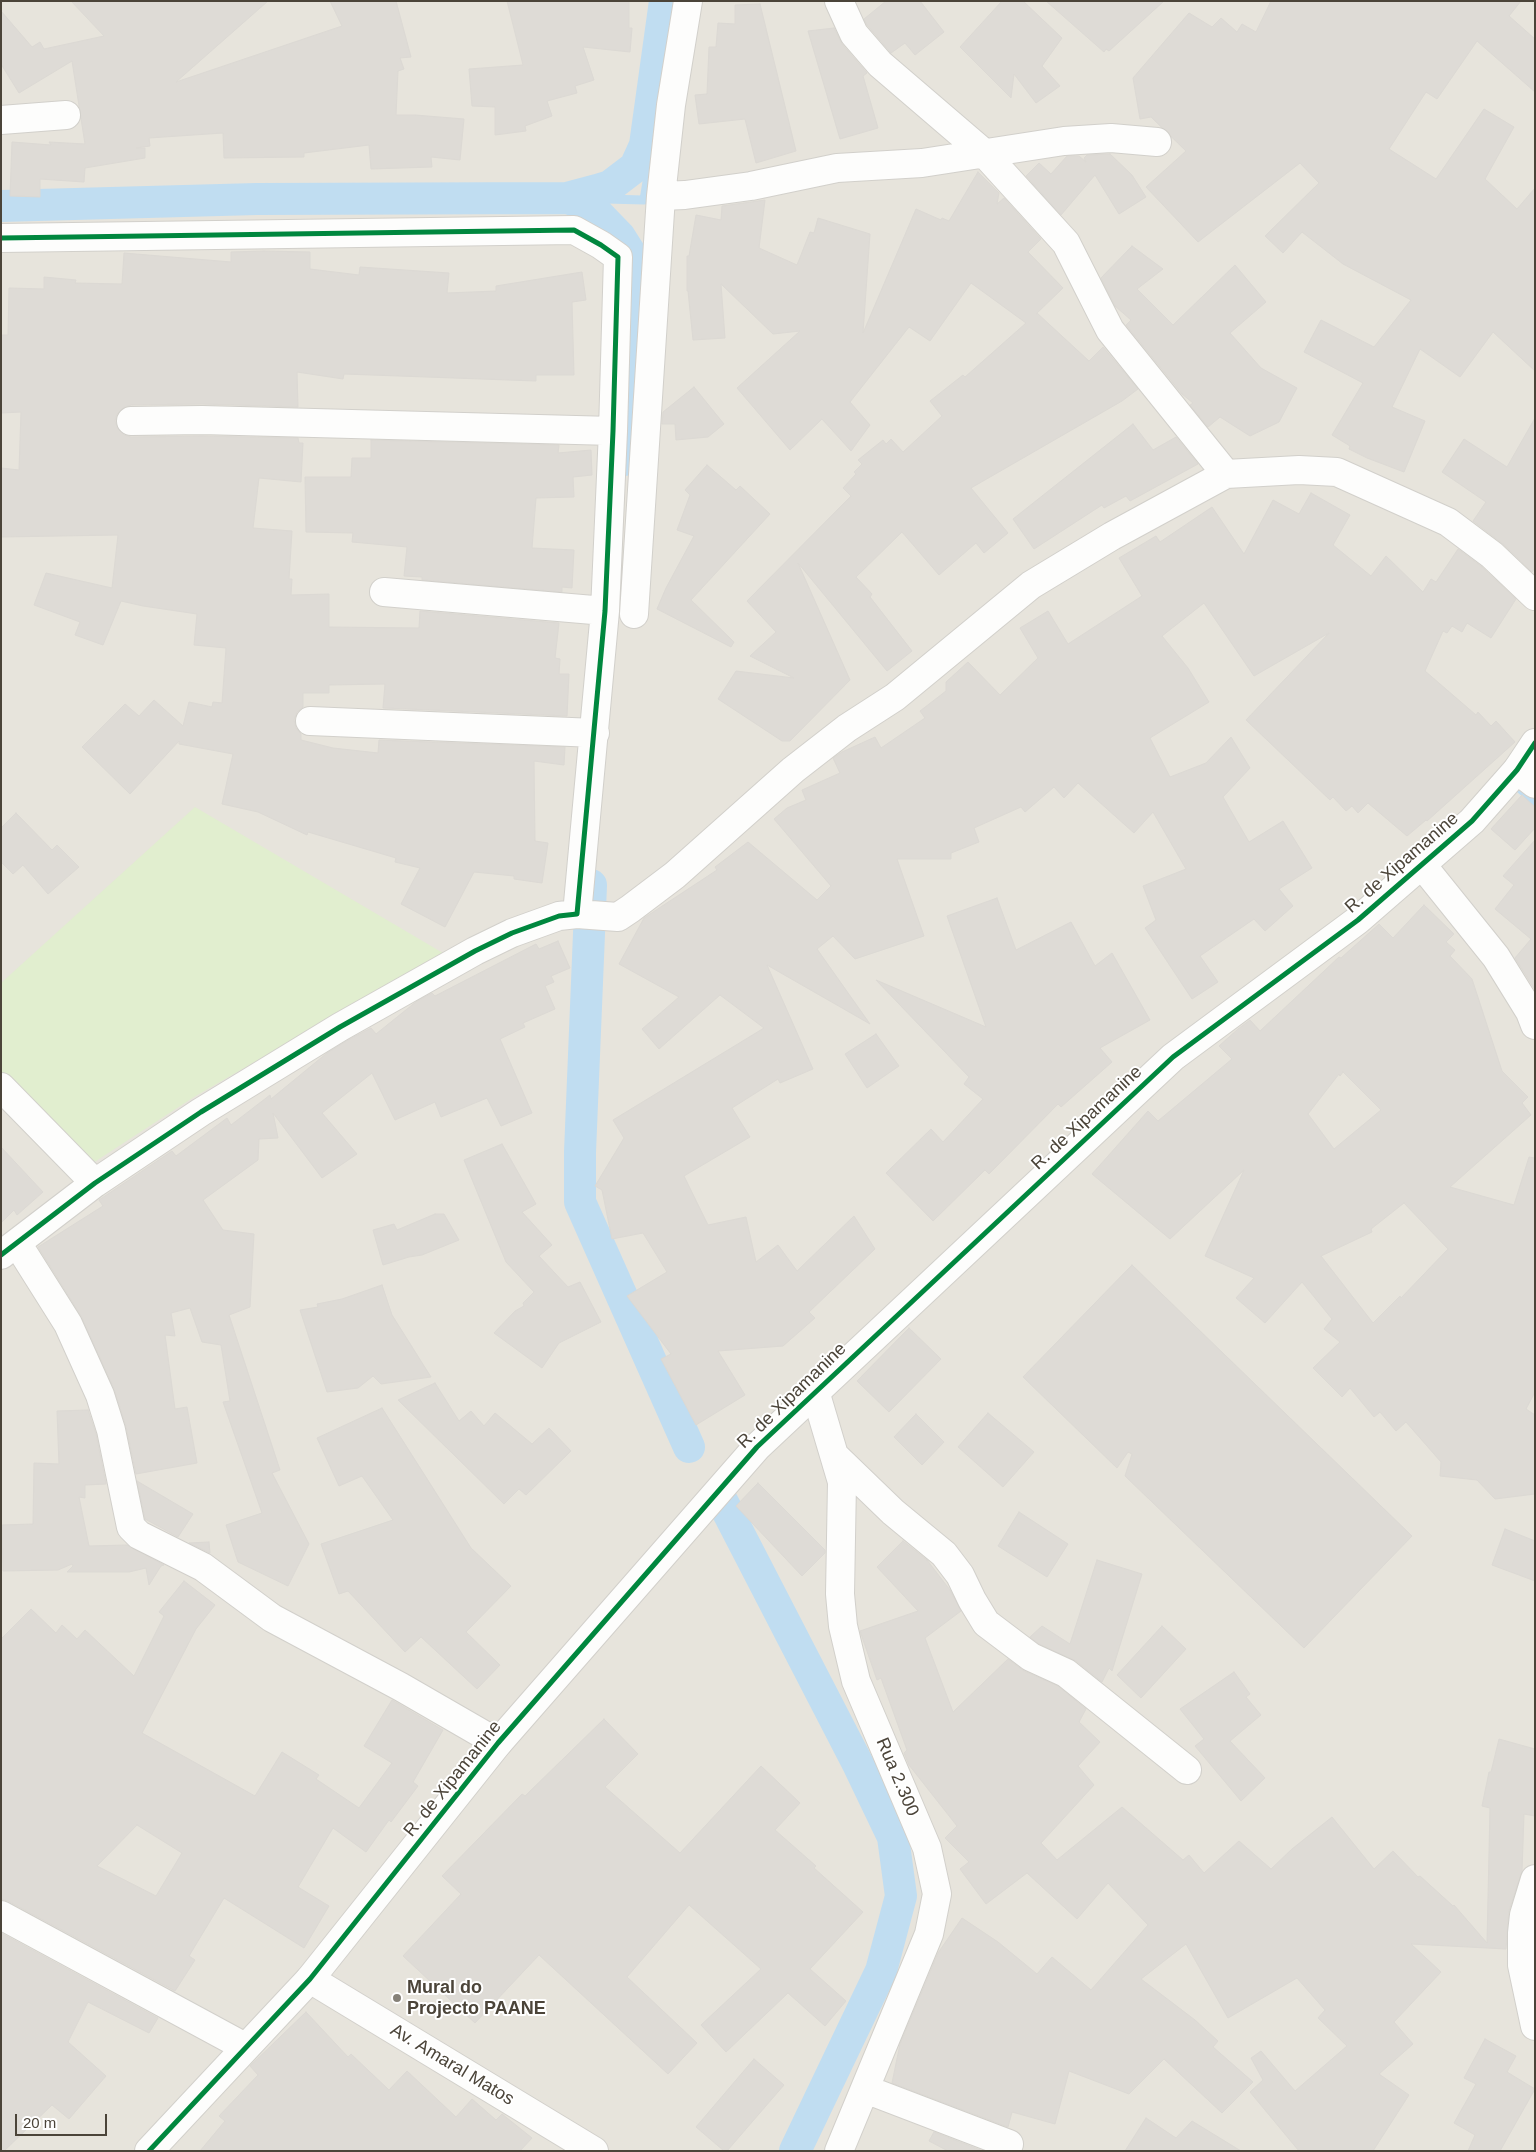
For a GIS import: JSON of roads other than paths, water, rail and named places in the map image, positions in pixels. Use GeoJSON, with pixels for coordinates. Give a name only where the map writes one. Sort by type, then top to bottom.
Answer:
{"type":"FeatureCollection","features":[{"type":"Feature","properties":{"kind":"street"},"geometry":{"type":"LineString","coordinates":[[634,614],[661,196],[671,105],[688,1]]}},
{"type":"Feature","properties":{"kind":"street"},"geometry":{"type":"LineString","coordinates":[[839,1],[854,34],[880,64],[985,154],[1066,243],[1110,330],[1226,474]]}},
{"type":"Feature","properties":{"kind":"street"},"geometry":{"type":"LineString","coordinates":[[1,120],[66,115]]}},
{"type":"Feature","properties":{"kind":"street"},"geometry":{"type":"LineString","coordinates":[[661,196],[685,195],[751,186],[837,168],[922,163],[1064,141],[1111,138],[1157,142]]}},
{"type":"Feature","properties":{"kind":"street"},"geometry":{"type":"LineString","coordinates":[[1,238],[574,230],[601,244],[618,257],[614,430],[605,611],[577,914]]}},
{"type":"Feature","properties":{"kind":"street"},"geometry":{"type":"LineString","coordinates":[[131,421],[202,420],[614,430]]}},
{"type":"Feature","properties":{"kind":"street"},"geometry":{"type":"LineString","coordinates":[[498,1744],[401,1687],[272,1618],[202,1567],[139,1535],[131,1527],[112,1430],[100,1395],[68,1324],[9,1249],[96,1183],[201,1112],[340,1027],[475,951],[512,933],[559,916],[577,914],[618,917],[675,875],[793,770],[847,728],[895,697],[1031,584],[1112,536],[1226,474],[1300,470],[1337,472],[1448,522],[1492,555],[1535,596]]}},
{"type":"Feature","properties":{"kind":"street"},"geometry":{"type":"LineString","coordinates":[[384,592],[605,611]]}},
{"type":"Feature","properties":{"kind":"street"},"geometry":{"type":"LineString","coordinates":[[310,722],[595,733]]}},
{"type":"Feature","properties":{"kind":"street","name":"R. de Xipamanine"},"geometry":{"type":"LineString","coordinates":[[149,2151],[310,1979],[498,1744],[757,1447],[1173,1057],[1358,920],[1526,777],[1535,743]]}},
{"type":"Feature","properties":{"kind":"street"},"geometry":{"type":"LineString","coordinates":[[1422,865],[1496,957],[1530,1012],[1535,1025]]}},
{"type":"Feature","properties":{"kind":"street"},"geometry":{"type":"LineString","coordinates":[[1,1087],[96,1183]]}},
{"type":"Feature","properties":{"kind":"street","name":"Rua 2.300"},"geometry":{"type":"LineString","coordinates":[[816,1391],[842,1482],[840,1594],[843,1626],[856,1681],[927,1848],[937,1894],[929,1934],[839,2151]]}},
{"type":"Feature","properties":{"kind":"street"},"geometry":{"type":"LineString","coordinates":[[836,1456],[893,1512],[944,1554],[960,1575],[986,1623],[1031,1657],[1066,1673],[1188,1770]]}},
{"type":"Feature","properties":{"kind":"street"},"geometry":{"type":"LineString","coordinates":[[1535,1879],[1524,1915],[1522,1964],[1535,2026]]}},
{"type":"Feature","properties":{"kind":"street"},"geometry":{"type":"LineString","coordinates":[[1,1915],[245,2047]]}},
{"type":"Feature","properties":{"kind":"street","name":"Av. Amaral Matos"},"geometry":{"type":"LineString","coordinates":[[310,1979],[594,2151]]}},
{"type":"Feature","properties":{"kind":"street"},"geometry":{"type":"LineString","coordinates":[[865,2089],[1009,2144]]}},
{"type":"Feature","properties":{"kind":"waterway"},"geometry":{"type":"LineString","coordinates":[[1,206],[257,199],[567,198],[610,186],[635,167],[645,145],[665,1]]}},
{"type":"Feature","properties":{"kind":"waterway"},"geometry":{"type":"LineString","coordinates":[[567,198],[644,200],[653,145]]}},
{"type":"Feature","properties":{"kind":"waterway"},"geometry":{"type":"LineString","coordinates":[[567,198],[590,206],[620,237],[639,267],[624,460]]}},
{"type":"Feature","properties":{"kind":"waterway"},"geometry":{"type":"LineString","coordinates":[[1518,787],[1535,802]]}},
{"type":"Feature","properties":{"kind":"waterway"},"geometry":{"type":"LineString","coordinates":[[591,885],[580,1152],[580,1202],[689,1447]]}},
{"type":"Feature","properties":{"kind":"waterway"},"geometry":{"type":"LineString","coordinates":[[719,1495],[859,1766],[893,1837],[901,1896],[881,1971],[795,2151]]}},
{"type":"Feature","properties":{"kind":"place","name":"Mural do Projecto PAANE"},"geometry":{"type":"Point","coordinates":[397,1998]}}]}
